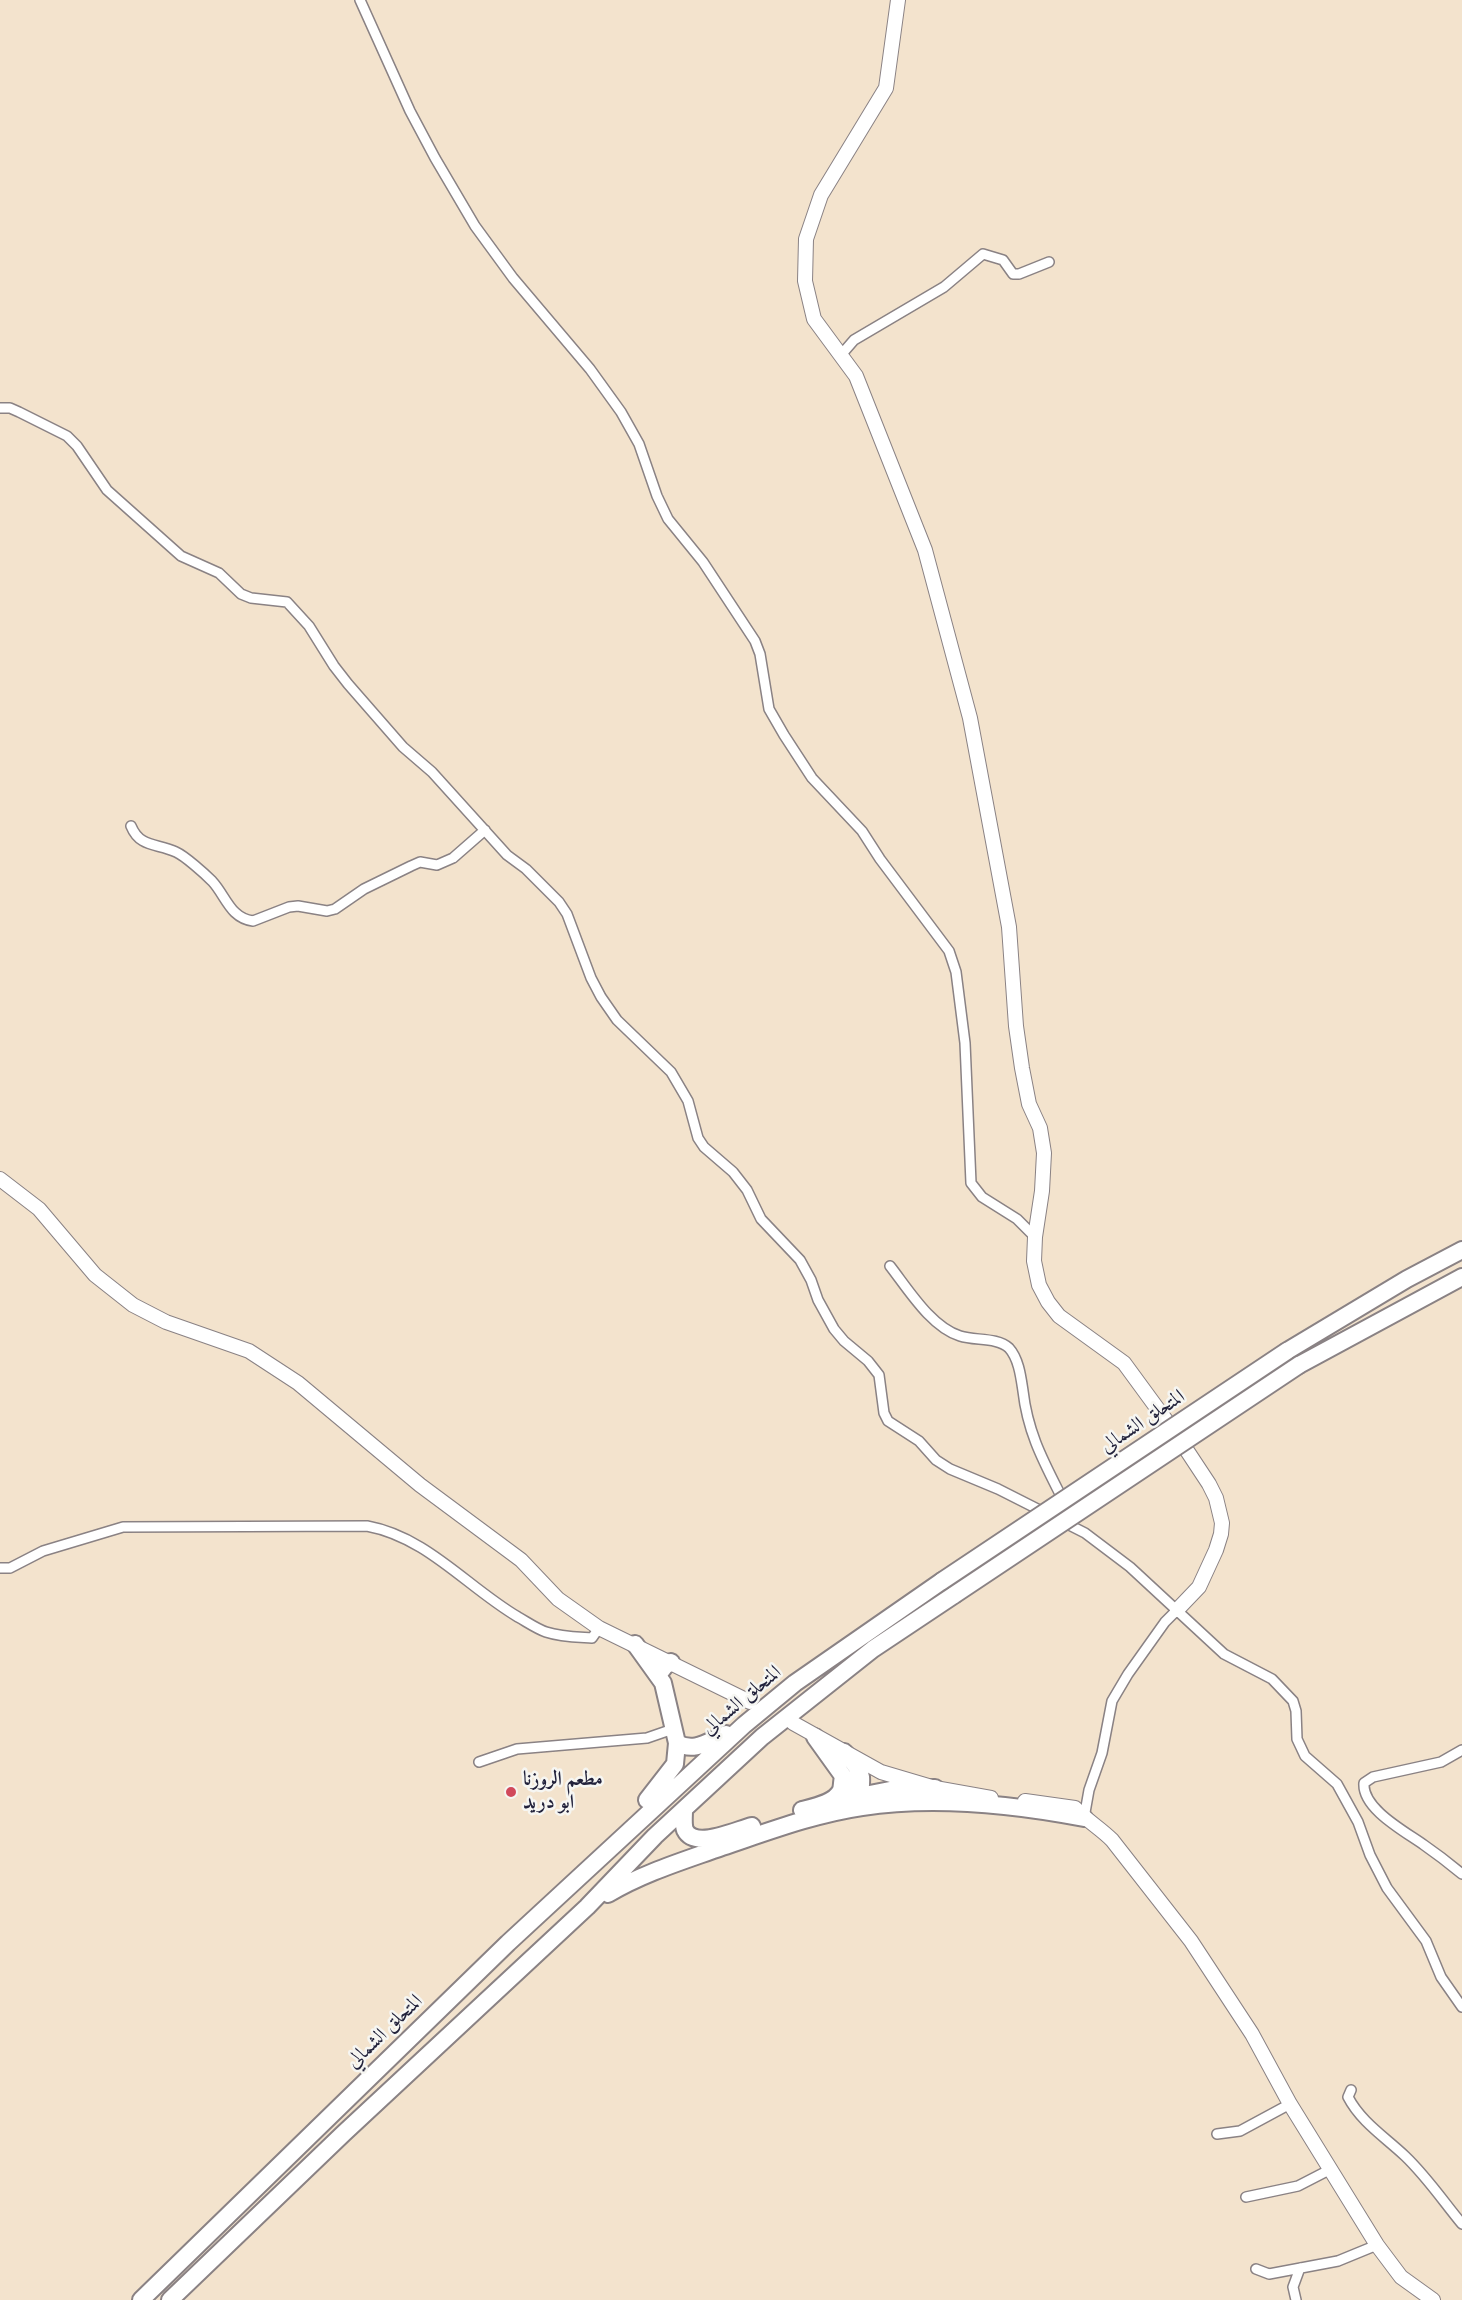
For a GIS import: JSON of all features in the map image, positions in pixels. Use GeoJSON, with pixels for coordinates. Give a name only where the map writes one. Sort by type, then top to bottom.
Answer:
{"type":"FeatureCollection","features":[{"type":"Feature","properties":{"kind":"highway","name":"المتحلق الشمالي"},"geometry":{"type":"LineString","coordinates":[[141,2300],[597,1859],[740,1728],[795,1683],[942,1581],[1287,1351],[1407,1279],[1462,1250]]}},
{"type":"Feature","properties":{"kind":"highway","name":"المتحلق الشمالي"},"geometry":{"type":"LineString","coordinates":[[170,2300],[344,2133],[587,1907],[655,1836],[762,1737],[809,1698],[873,1649],[1299,1365],[1462,1277]]}},
{"type":"Feature","properties":{"kind":"highway"},"geometry":{"type":"LineString","coordinates":[[597,1859],[675,1764],[675,1736],[666,1694],[658,1675],[635,1644]]}},
{"type":"Feature","properties":{"kind":"highway"},"geometry":{"type":"LineString","coordinates":[[658,1675],[671,1662]]}},
{"type":"Feature","properties":{"kind":"highway"},"geometry":{"type":"LineString","coordinates":[[675,1736],[686,1747],[698,1747],[740,1728]]}},
{"type":"Feature","properties":{"kind":"highway"},"geometry":{"type":"LineString","coordinates":[[815,1737],[865,1803]]}},
{"type":"Feature","properties":{"kind":"highway"},"geometry":{"type":"LineString","coordinates":[[844,1752],[857,1768],[865,1803]]}},
{"type":"Feature","properties":{"kind":"highway"},"geometry":{"type":"LineString","coordinates":[[824,1804],[841,1790],[843,1776]]}},
{"type":"Feature","properties":{"kind":"highway"},"geometry":{"type":"LineString","coordinates":[[587,1907],[624,1884],[658,1869],[764,1833],[865,1803],[895,1789],[935,1788]]}},
{"type":"Feature","properties":{"kind":"highway"},"geometry":{"type":"LineString","coordinates":[[684,1811],[685,1830],[694,1839],[703,1840],[824,1804],[945,1802],[1010,1807],[1084,1818]]}},
{"type":"Feature","properties":{"kind":"main road"},"geometry":{"type":"LineString","coordinates":[[898,0],[886,88],[829,178],[821,195],[806,239],[805,281],[814,319],[856,376],[925,550],[970,718],[1009,927],[1016,1026],[1022,1068],[1029,1104],[1040,1128],[1044,1153],[1034,1261],[1039,1285],[1048,1302],[1071,1326],[1124,1363],[1182,1442],[1216,1498],[1222,1523],[1216,1550],[1199,1587],[1177,1610]]}},
{"type":"Feature","properties":{"kind":"main road"},"geometry":{"type":"LineString","coordinates":[[0,1179],[39,1209],[95,1275],[133,1305],[166,1322],[249,1351],[298,1383],[420,1485],[521,1560],[558,1599],[599,1628],[750,1702]]}},
{"type":"Feature","properties":{"kind":"main road"},"geometry":{"type":"LineString","coordinates":[[793,1724],[881,1772],[935,1788],[990,1798],[1075,1808],[1084,1818],[1100,1828],[1112,1840],[1191,1941],[1252,2034],[1290,2104],[1377,2245],[1401,2277],[1433,2300]]}},
{"type":"Feature","properties":{"kind":"street"},"geometry":{"type":"LineString","coordinates":[[360,0],[410,111],[475,226],[513,278],[590,369],[621,412],[639,444],[657,496],[668,519],[703,562],[755,641],[760,654],[769,709],[784,735],[812,778],[862,831],[880,859],[949,951],[956,972],[965,1043],[971,1183],[982,1197],[1017,1219],[1035,1237]]}},
{"type":"Feature","properties":{"kind":"street"},"geometry":{"type":"LineString","coordinates":[[841,355],[854,340],[944,286],[983,254],[1003,260],[1013,274],[1019,274],[1049,262]]}},
{"type":"Feature","properties":{"kind":"street"},"geometry":{"type":"LineString","coordinates":[[0,408],[19,412],[67,436],[107,490],[181,556],[219,573],[241,594],[251,598],[287,602],[309,626],[348,684],[403,747],[432,772],[507,855],[526,869],[559,902],[567,914],[591,978],[601,997],[617,1020],[654,1054],[682,1087],[698,1138],[704,1147],[733,1172],[747,1190],[761,1219],[800,1260],[834,1329],[844,1341],[868,1361],[879,1376],[884,1413],[888,1421],[919,1441],[936,1460],[1077,1529],[1131,1567],[1224,1654],[1272,1679],[1293,1701],[1296,1711],[1297,1739],[1305,1756],[1337,1784],[1358,1822],[1370,1855],[1387,1888],[1426,1941],[1441,1977],[1462,2007]]}},
{"type":"Feature","properties":{"kind":"street"},"geometry":{"type":"LineString","coordinates":[[131,826],[140,840],[182,855],[212,880],[237,916],[253,921],[289,907],[298,906],[327,911],[335,909],[364,889],[420,862],[437,865],[453,858],[485,830]]}},
{"type":"Feature","properties":{"kind":"street"},"geometry":{"type":"LineString","coordinates":[[890,1266],[938,1325],[960,1336],[995,1342],[1008,1347],[1015,1357],[1021,1378],[1025,1412],[1033,1440],[1077,1529]]}},
{"type":"Feature","properties":{"kind":"street"},"geometry":{"type":"LineString","coordinates":[[0,1568],[9,1568],[43,1551],[123,1527],[367,1526],[387,1530],[412,1541],[504,1608],[545,1632],[566,1637],[591,1638],[599,1628]]}},
{"type":"Feature","properties":{"kind":"street"},"geometry":{"type":"LineString","coordinates":[[1084,1818],[1089,1790],[1102,1753],[1112,1701],[1165,1622],[1177,1610]]}},
{"type":"Feature","properties":{"kind":"street"},"geometry":{"type":"LineString","coordinates":[[479,1762],[517,1749],[675,1736]]}},
{"type":"Feature","properties":{"kind":"street"},"geometry":{"type":"LineString","coordinates":[[1462,1750],[1441,1762],[1373,1777],[1364,1783],[1364,1788],[1367,1797],[1377,1810],[1462,1874]]}},
{"type":"Feature","properties":{"kind":"street"},"geometry":{"type":"LineString","coordinates":[[1351,2090],[1348,2097],[1354,2109],[1406,2156],[1437,2190],[1462,2224]]}},
{"type":"Feature","properties":{"kind":"street"},"geometry":{"type":"LineString","coordinates":[[1217,2134],[1240,2131],[1290,2104]]}},
{"type":"Feature","properties":{"kind":"street"},"geometry":{"type":"LineString","coordinates":[[1246,2197],[1298,2186],[1331,2169]]}},
{"type":"Feature","properties":{"kind":"street"},"geometry":{"type":"LineString","coordinates":[[1256,2269],[1269,2274],[1338,2261],[1377,2245]]}},
{"type":"Feature","properties":{"kind":"street"},"geometry":{"type":"LineString","coordinates":[[1296,2300],[1293,2287],[1300,2268]]}},
{"type":"Feature","properties":{"kind":"place","name":"مطعم الروزنا ابو دريد"},"geometry":{"type":"Point","coordinates":[511,1792]}}]}
